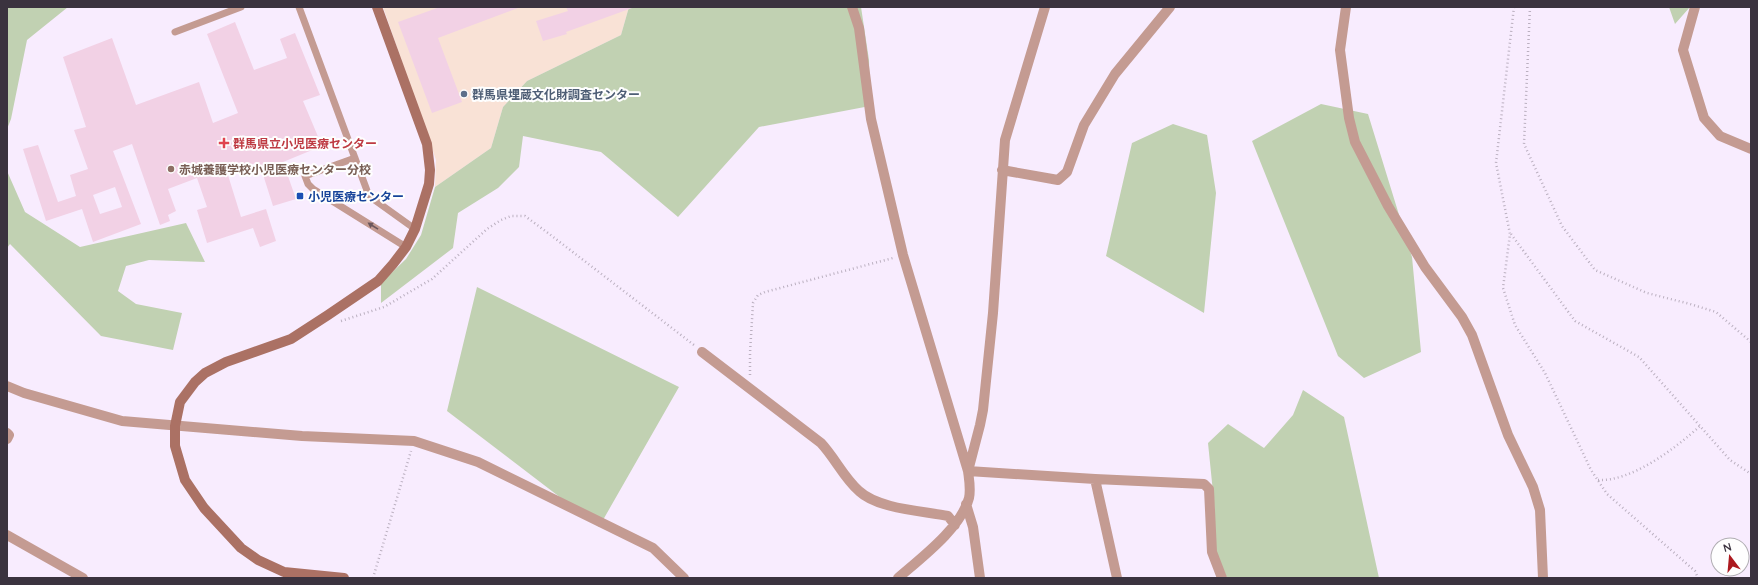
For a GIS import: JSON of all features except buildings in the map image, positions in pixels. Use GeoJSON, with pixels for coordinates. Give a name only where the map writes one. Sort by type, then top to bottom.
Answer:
{"type":"FeatureCollection","features":[{"type":"Feature","properties":{"kind":"street"},"geometry":{"type":"LineString","coordinates":[[344,578],[284,572],[258,560],[241,548],[204,508],[186,480],[175,446],[175,426],[180,402],[205,373],[226,362],[291,339],[328,316],[378,281],[406,247],[416,229],[429,184],[430,170],[427,144],[377,7]]}},
{"type":"Feature","properties":{"kind":"street"},"geometry":{"type":"LineString","coordinates":[[852,7],[859,28],[871,119],[903,256],[968,471],[970,487],[969,498],[955,525],[898,578]]}},
{"type":"Feature","properties":{"kind":"street"},"geometry":{"type":"LineString","coordinates":[[968,471],[983,410],[993,313],[1005,140],[1045,7]]}},
{"type":"Feature","properties":{"kind":"street"},"geometry":{"type":"LineString","coordinates":[[1002,170],[1058,180],[1067,172],[1084,125],[1115,74],[1170,7]]}},
{"type":"Feature","properties":{"kind":"street"},"geometry":{"type":"LineString","coordinates":[[1346,7],[1340,50],[1349,118],[1355,142],[1388,206],[1421,260],[1462,317],[1472,335],[1508,435],[1533,487],[1540,510],[1543,578]]}},
{"type":"Feature","properties":{"kind":"street"},"geometry":{"type":"LineString","coordinates":[[1695,7],[1683,50],[1704,118],[1720,136],[1751,148]]}},
{"type":"Feature","properties":{"kind":"street"},"geometry":{"type":"LineString","coordinates":[[702,352],[821,443],[859,491],[866,496],[886,504],[948,516],[955,525]]}},
{"type":"Feature","properties":{"kind":"street"},"geometry":{"type":"LineString","coordinates":[[7,386],[24,393],[122,421],[302,436],[414,441],[478,462],[653,548],[684,578]]}},
{"type":"Feature","properties":{"kind":"street"},"geometry":{"type":"LineString","coordinates":[[7,433],[9,435],[7,438]]}},
{"type":"Feature","properties":{"kind":"street"},"geometry":{"type":"LineString","coordinates":[[968,471],[1204,484],[1209,489],[1212,552],[1222,578]]}},
{"type":"Feature","properties":{"kind":"street"},"geometry":{"type":"LineString","coordinates":[[1095,479],[1117,578]]}},
{"type":"Feature","properties":{"kind":"street"},"geometry":{"type":"LineString","coordinates":[[966,504],[973,527],[980,578]]}},
{"type":"Feature","properties":{"kind":"street"},"geometry":{"type":"LineString","coordinates":[[7,535],[83,578]]}},
{"type":"Feature","properties":{"kind":"lane"},"geometry":{"type":"LineString","coordinates":[[175,32],[241,7]]}},
{"type":"Feature","properties":{"kind":"lane"},"geometry":{"type":"LineString","coordinates":[[299,7],[369,196],[416,229]]}},
{"type":"Feature","properties":{"kind":"lane"},"geometry":{"type":"LineString","coordinates":[[355,158],[305,176],[308,184],[314,190],[406,247]]}},
{"type":"Feature","properties":{"kind":"path"},"geometry":{"type":"LineString","coordinates":[[1514,7],[1496,163],[1510,234],[1503,288],[1515,325],[1545,373],[1597,480],[1607,494],[1695,571],[1698,578]]}},
{"type":"Feature","properties":{"kind":"path"},"geometry":{"type":"LineString","coordinates":[[1530,7],[1524,144],[1562,226],[1595,270],[1647,293],[1716,312],[1751,342]]}},
{"type":"Feature","properties":{"kind":"path"},"geometry":{"type":"LineString","coordinates":[[328,316],[334,321],[342,321],[384,307],[432,279],[493,224],[511,216],[525,216],[702,352]]}},
{"type":"Feature","properties":{"kind":"path"},"geometry":{"type":"LineString","coordinates":[[1510,234],[1575,321],[1639,357],[1730,460],[1751,474]]}},
{"type":"Feature","properties":{"kind":"path"},"geometry":{"type":"LineString","coordinates":[[751,389],[750,353],[754,303],[758,295],[903,256]]}},
{"type":"Feature","properties":{"kind":"path"},"geometry":{"type":"LineString","coordinates":[[1597,480],[1620,477],[1633,471],[1670,451],[1700,426]]}},
{"type":"Feature","properties":{"kind":"path"},"geometry":{"type":"LineString","coordinates":[[373,578],[414,441]]}},
{"type":"Feature","properties":{"kind":"shaded area","name":"群馬県埋蔵文化財調査センター"},"geometry":{"type":"Polygon","coordinates":[[[383,7],[629,7],[621,35],[527,81],[503,107],[491,148],[435,187],[436,160],[383,7]]]}},
{"type":"Feature","properties":{"kind":"green space"},"geometry":{"type":"Polygon","coordinates":[[[7,7],[68,7],[27,40],[11,119],[7,129],[7,7]]]}},
{"type":"Feature","properties":{"kind":"green space"},"geometry":{"type":"Polygon","coordinates":[[[629,7],[861,7],[869,60],[870,106],[759,127],[678,217],[601,152],[523,136],[519,167],[498,188],[458,213],[453,248],[381,303],[381,283],[406,259],[421,235],[435,187],[491,148],[503,107],[527,81],[621,35],[629,7]]]}},
{"type":"Feature","properties":{"kind":"green space"},"geometry":{"type":"Polygon","coordinates":[[[1669,7],[1690,7],[1675,24],[1669,7]]]}},
{"type":"Feature","properties":{"kind":"green space"},"geometry":{"type":"Polygon","coordinates":[[[1321,104],[1368,114],[1412,257],[1421,352],[1364,378],[1338,356],[1252,141],[1321,104]]]}},
{"type":"Feature","properties":{"kind":"green space"},"geometry":{"type":"Polygon","coordinates":[[[1173,124],[1207,135],[1216,193],[1204,313],[1106,256],[1132,143],[1173,124]]]}},
{"type":"Feature","properties":{"kind":"green space"},"geometry":{"type":"Polygon","coordinates":[[[7,171],[25,212],[80,247],[186,223],[205,262],[149,260],[126,266],[118,291],[136,304],[182,313],[173,350],[101,336],[10,244],[7,248],[7,171]]]}},
{"type":"Feature","properties":{"kind":"green space"},"geometry":{"type":"Polygon","coordinates":[[[477,287],[679,387],[599,527],[447,411],[477,287]]]}},
{"type":"Feature","properties":{"kind":"green space"},"geometry":{"type":"Polygon","coordinates":[[[1303,390],[1344,417],[1379,578],[1227,578],[1216,552],[1214,502],[1208,443],[1228,424],[1264,448],[1293,415],[1303,390]]]}},
{"type":"Feature","properties":{"kind":"place","name":"群馬県埋蔵文化財調査センター"},"geometry":{"type":"Point","coordinates":[464,94]}},
{"type":"Feature","properties":{"kind":"place","name":"群馬県立小児医療センター"},"geometry":{"type":"Point","coordinates":[224,143]}},
{"type":"Feature","properties":{"kind":"place","name":"赤城養護学校小児医療センター分校"},"geometry":{"type":"Point","coordinates":[171,169]}},
{"type":"Feature","properties":{"kind":"place","name":"小児医療センター"},"geometry":{"type":"Point","coordinates":[300,196]}}]}
